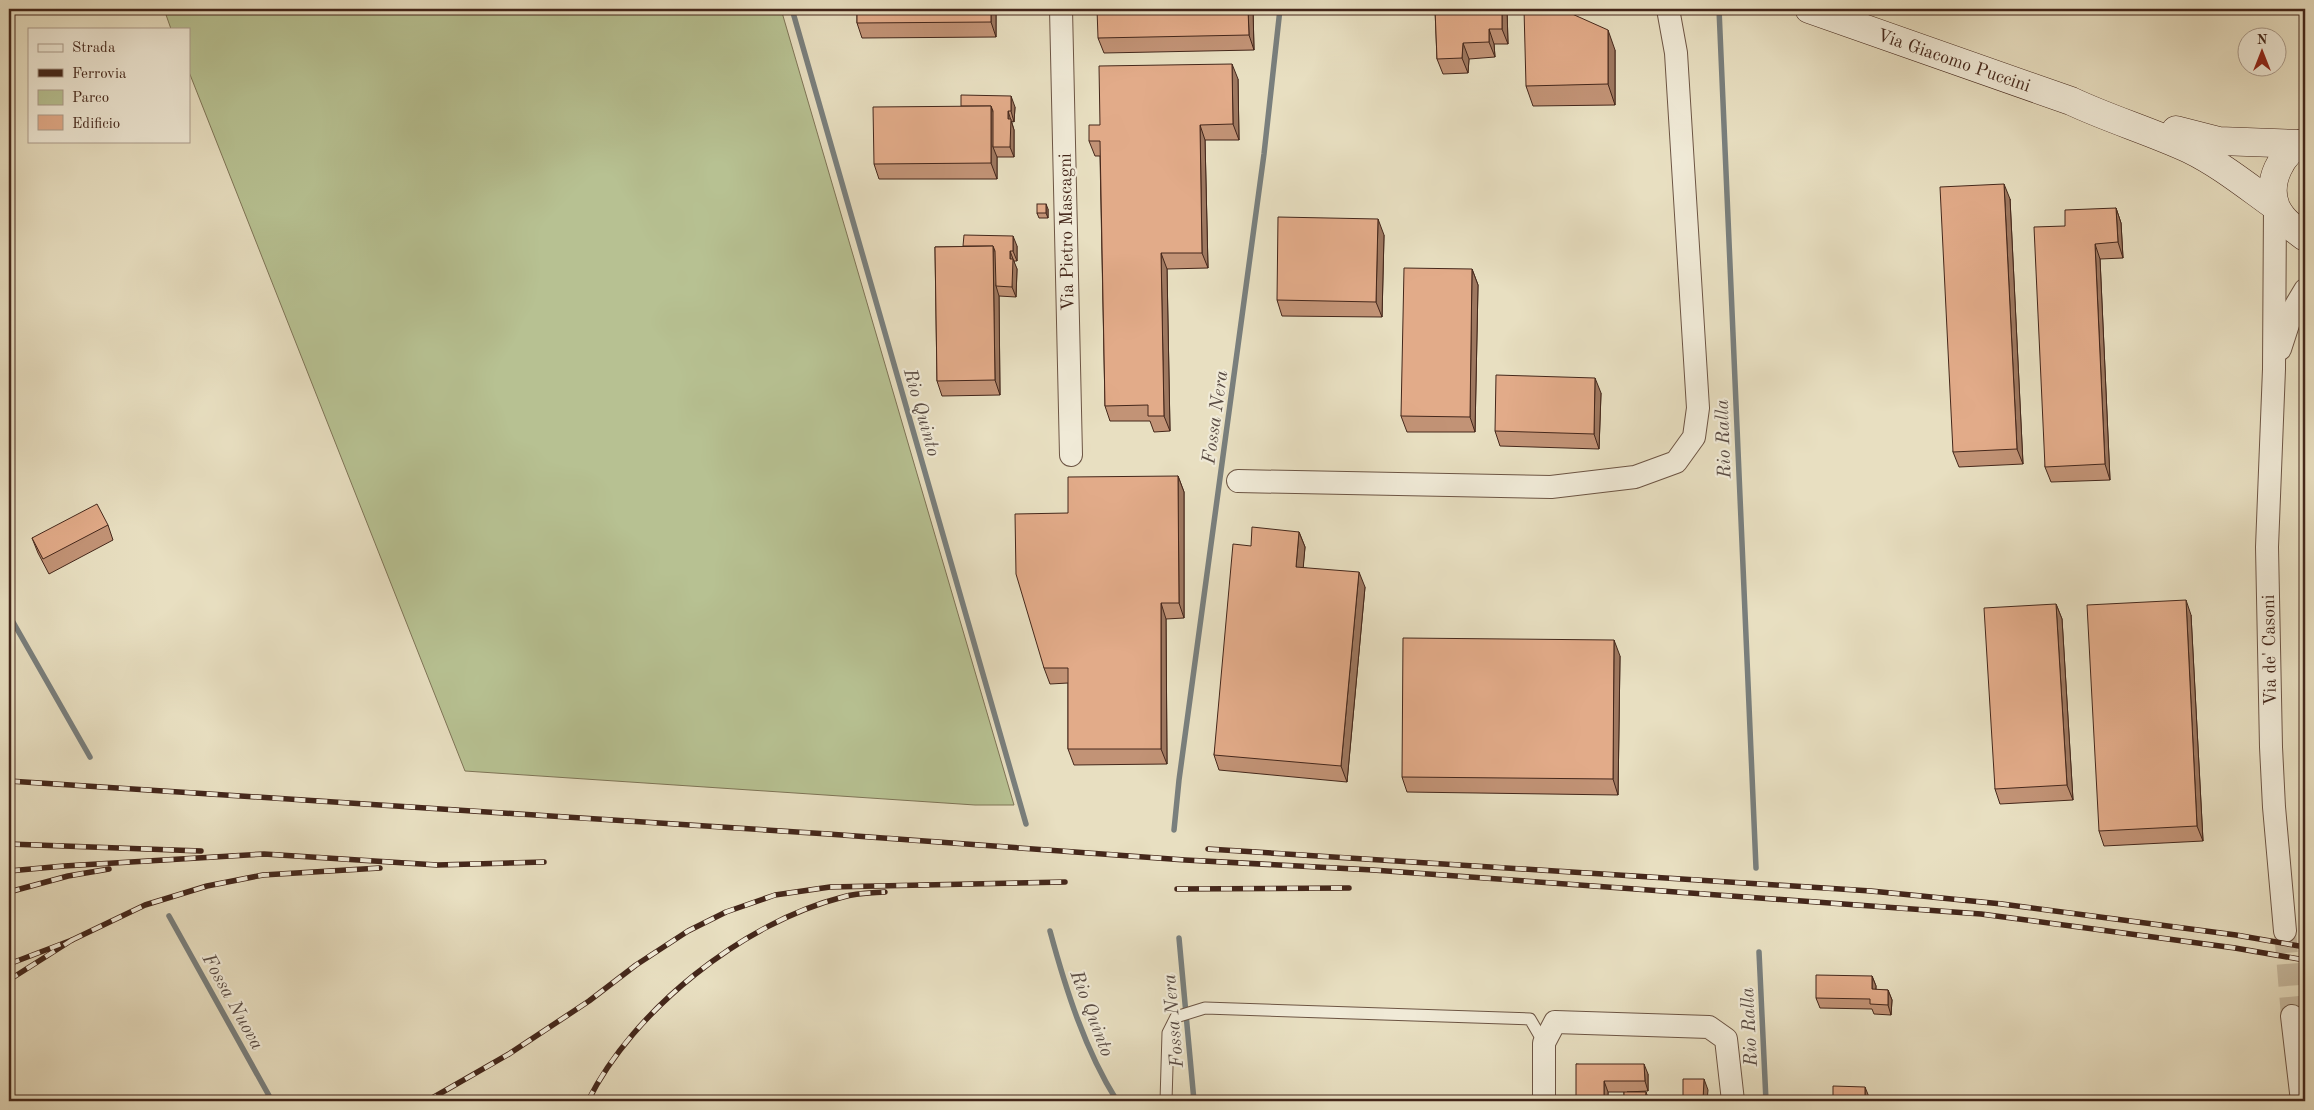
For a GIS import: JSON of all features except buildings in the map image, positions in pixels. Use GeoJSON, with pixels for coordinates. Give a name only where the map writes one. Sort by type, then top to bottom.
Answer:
{"type":"FeatureCollection","features":[{"type":"Feature","properties":{"kind":"main road","name":"Via Giacomo Puccini"},"geometry":{"type":"LineString","coordinates":[[1809,9],[2071,101],[2106,117],[2187,148],[2218,164],[2276,206],[2288,223],[2305,237]]}},
{"type":"Feature","properties":{"kind":"main road","name":"Via Giacomo Puccini"},"geometry":{"type":"LineString","coordinates":[[2071,101],[2108,109],[2201,138],[2238,143],[2303,143]]}},
{"type":"Feature","properties":{"kind":"main road","name":"Via Giacomo Puccini"},"geometry":{"type":"LineString","coordinates":[[2276,206],[2273,186],[2279,165],[2291,150],[2303,143]]}},
{"type":"Feature","properties":{"kind":"street","name":"Via Pietro Mascagni"},"geometry":{"type":"LineString","coordinates":[[1061,9],[1070,455]]}},
{"type":"Feature","properties":{"kind":"street"},"geometry":{"type":"LineString","coordinates":[[1238,481],[1551,487],[1635,477],[1676,462],[1694,437],[1698,408],[1676,53],[1668,9]]}},
{"type":"Feature","properties":{"kind":"street","name":"Via de' Casoni"},"geometry":{"type":"LineString","coordinates":[[2276,206],[2274,369],[2267,547],[2269,681],[2274,807],[2285,931]]}},
{"type":"Feature","properties":{"kind":"street","name":"Via de' Casoni"},"geometry":{"type":"LineString","coordinates":[[2274,369],[2290,318],[2305,290]]}},
{"type":"Feature","properties":{"kind":"street"},"geometry":{"type":"LineString","coordinates":[[2292,1016],[2302,1101]]}},
{"type":"Feature","properties":{"kind":"street"},"geometry":{"type":"LineString","coordinates":[[1544,1101],[1544,1042],[1555,1022],[1709,1027],[1726,1039],[1733,1101]]}},
{"type":"Feature","properties":{"kind":"lane"},"geometry":{"type":"LineString","coordinates":[[1166,1101],[1168,1033],[1176,1018],[1205,1008],[1530,1019],[1544,1042]]}},
{"type":"Feature","properties":{"kind":"green space"},"geometry":{"type":"Polygon","coordinates":[[[164,9],[781,9],[1014,805],[975,805],[465,771],[190,75],[190,28],[171,28],[164,9]]]}},
{"type":"Feature","properties":{"kind":"waterway","name":"Rio Quinto"},"geometry":{"type":"LineString","coordinates":[[792,9],[1026,824]]}},
{"type":"Feature","properties":{"kind":"waterway","name":"Fossa Nera"},"geometry":{"type":"LineString","coordinates":[[1174,830],[1179,780],[1264,154],[1280,9]]}},
{"type":"Feature","properties":{"kind":"waterway","name":"Rio Ralla"},"geometry":{"type":"LineString","coordinates":[[1719,9],[1756,868]]}},
{"type":"Feature","properties":{"kind":"waterway","name":"Fossa Nuova"},"geometry":{"type":"LineString","coordinates":[[9,615],[90,757]]}},
{"type":"Feature","properties":{"kind":"waterway","name":"Fossa Nuova"},"geometry":{"type":"LineString","coordinates":[[169,916],[272,1101]]}},
{"type":"Feature","properties":{"kind":"waterway","name":"Rio Quinto"},"geometry":{"type":"LineString","coordinates":[[1050,931],[1086,1040],[1117,1101]]}},
{"type":"Feature","properties":{"kind":"waterway","name":"Fossa Nera"},"geometry":{"type":"LineString","coordinates":[[1179,938],[1194,1101]]}},
{"type":"Feature","properties":{"kind":"waterway","name":"Rio Ralla"},"geometry":{"type":"LineString","coordinates":[[1759,952],[1766,1101]]}},
{"type":"Feature","properties":{"kind":"tunnel"},"geometry":{"type":"LineString","coordinates":[[2285,931],[2292,1016]]}},
{"type":"Feature","properties":{"kind":"railway"},"geometry":{"type":"LineString","coordinates":[[9,781],[828,834],[1185,860],[1373,870],[1981,914],[2235,948],[2305,960]]}},
{"type":"Feature","properties":{"kind":"railway"},"geometry":{"type":"LineString","coordinates":[[9,844],[201,851]]}},
{"type":"Feature","properties":{"kind":"railway"},"geometry":{"type":"LineString","coordinates":[[1208,849],[1871,891],[2002,904],[2236,935],[2305,947]]}},
{"type":"Feature","properties":{"kind":"railway"},"geometry":{"type":"LineString","coordinates":[[9,871],[264,854],[437,865],[544,862]]}},
{"type":"Feature","properties":{"kind":"railway"},"geometry":{"type":"LineString","coordinates":[[72,940],[145,905],[207,886],[263,875],[380,868]]}},
{"type":"Feature","properties":{"kind":"railway"},"geometry":{"type":"LineString","coordinates":[[9,892],[68,876],[109,869]]}},
{"type":"Feature","properties":{"kind":"railway"},"geometry":{"type":"LineString","coordinates":[[427,1101],[509,1054],[589,1001],[636,965],[688,931],[726,912],[775,895],[830,887],[1065,882]]}},
{"type":"Feature","properties":{"kind":"railway"},"geometry":{"type":"LineString","coordinates":[[1177,889],[1349,888]]}},
{"type":"Feature","properties":{"kind":"railway"},"geometry":{"type":"LineString","coordinates":[[588,1101],[608,1067],[633,1034],[662,1003],[695,974],[731,949],[768,927],[805,909],[848,896],[885,892]]}},
{"type":"Feature","properties":{"kind":"railway"},"geometry":{"type":"LineString","coordinates":[[9,964],[72,940],[9,980]]}}]}
